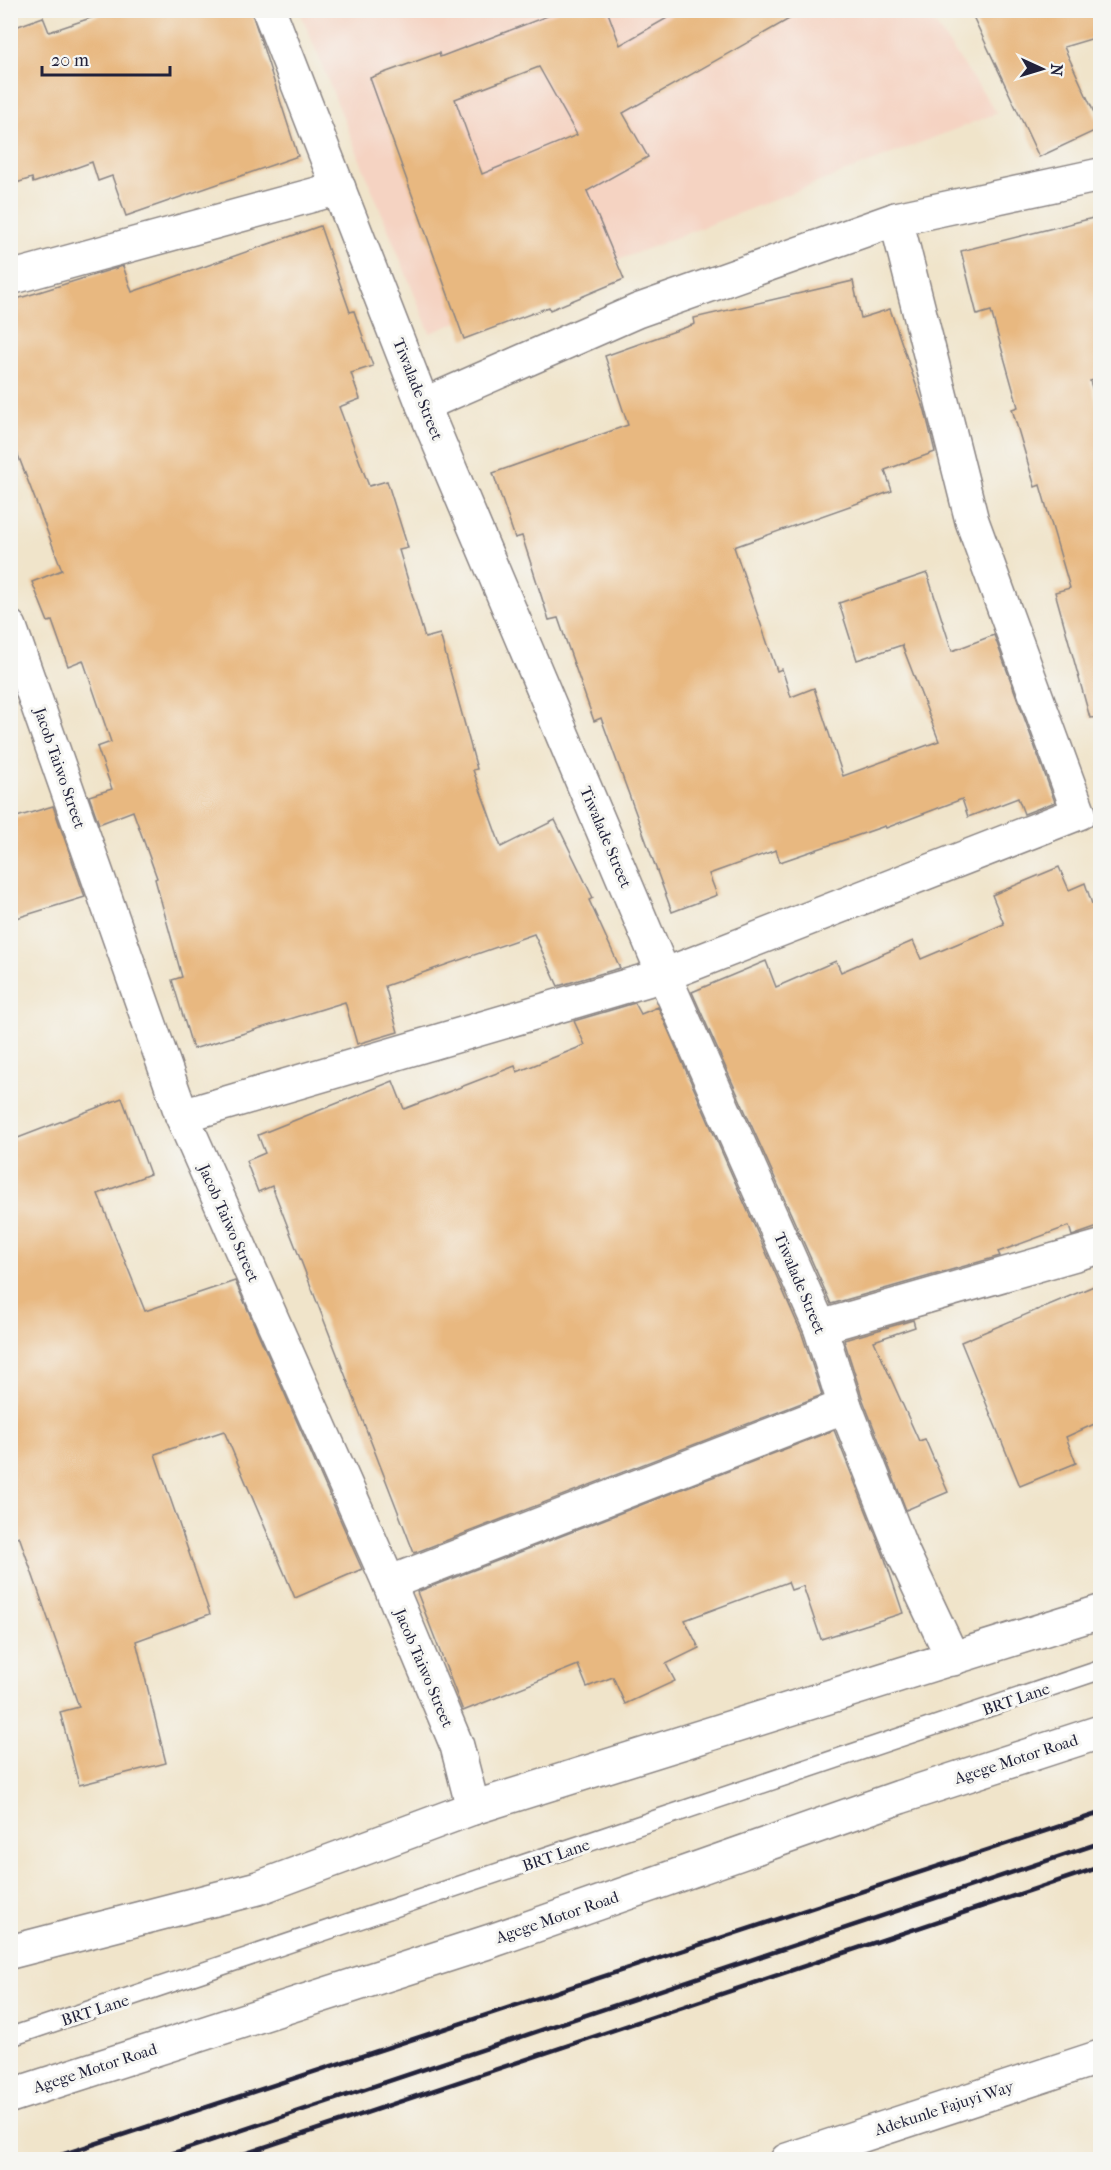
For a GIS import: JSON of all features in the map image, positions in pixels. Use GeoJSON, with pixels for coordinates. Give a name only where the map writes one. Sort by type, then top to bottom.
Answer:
{"type":"FeatureCollection","features":[{"type":"Feature","properties":{"kind":"main road","name":"Tiwalade Street"},"geometry":{"type":"LineString","coordinates":[[270,10],[423,405],[664,975],[820,1327],[845,1406],[903,1553],[953,1659]]}},
{"type":"Feature","properties":{"kind":"main road"},"geometry":{"type":"LineString","coordinates":[[423,405],[637,311],[896,219],[1101,175]]}},
{"type":"Feature","properties":{"kind":"main road"},"geometry":{"type":"LineString","coordinates":[[10,278],[339,188]]}},
{"type":"Feature","properties":{"kind":"main road"},"geometry":{"type":"LineString","coordinates":[[182,1116],[664,975],[1079,813],[972,521],[896,219]]}},
{"type":"Feature","properties":{"kind":"main road","name":"Jacob Taiwo Street"},"geometry":{"type":"LineString","coordinates":[[10,627],[182,1116],[389,1583],[457,1746],[472,1808]]}},
{"type":"Feature","properties":{"kind":"main road"},"geometry":{"type":"LineString","coordinates":[[820,1327],[1101,1247]]}},
{"type":"Feature","properties":{"kind":"main road"},"geometry":{"type":"LineString","coordinates":[[389,1583],[845,1406]]}},
{"type":"Feature","properties":{"kind":"main road"},"geometry":{"type":"LineString","coordinates":[[10,1952],[258,1888],[472,1808],[1101,1612]]}},
{"type":"Feature","properties":{"kind":"main road","name":"Agege Motor Road"},"geometry":{"type":"LineString","coordinates":[[10,2096],[494,1940],[900,1797],[1101,1732]]}},
{"type":"Feature","properties":{"kind":"main road","name":"Adekunle Fajuyi Way"},"geometry":{"type":"LineString","coordinates":[[787,2160],[1101,2057]]}},
{"type":"Feature","properties":{"kind":"lane","name":"BRT Lane"},"geometry":{"type":"LineString","coordinates":[[10,2037],[1101,1670]]}},
{"type":"Feature","properties":{"kind":"shaded area"},"geometry":{"type":"Polygon","coordinates":[[[300,11],[926,11],[997,113],[430,333],[300,11]]]}},
{"type":"Feature","properties":{"kind":"building"},"geometry":{"type":"Polygon","coordinates":[[[114,10],[251,10],[298,156],[126,216],[112,176],[98,181],[92,162],[33,183],[32,178],[10,185],[10,29],[43,17],[49,32],[114,10]]]}},
{"type":"Feature","properties":{"kind":"building"},"geometry":{"type":"Polygon","coordinates":[[[563,10],[607,10],[620,45],[681,10],[805,10],[623,113],[648,157],[587,191],[624,279],[550,310],[549,307],[464,339],[370,78],[439,53],[440,57],[563,10]],[[539,67],[455,99],[482,174],[577,135],[539,67]]]}},
{"type":"Feature","properties":{"kind":"building"},"geometry":{"type":"Polygon","coordinates":[[[970,10],[1101,10],[1101,36],[1064,47],[1101,128],[1039,157],[970,10]]]}},
{"type":"Feature","properties":{"kind":"building"},"geometry":{"type":"Polygon","coordinates":[[[1101,216],[1101,378],[1090,381],[1101,416],[1101,717],[1090,718],[1055,592],[1070,588],[1040,485],[1035,487],[1012,409],[1018,407],[991,311],[977,315],[961,251],[1101,216]]]}},
{"type":"Feature","properties":{"kind":"building"},"geometry":{"type":"Polygon","coordinates":[[[320,226],[350,312],[354,311],[373,366],[351,373],[360,399],[339,407],[369,486],[387,481],[408,548],[399,550],[425,638],[440,634],[477,769],[473,770],[501,847],[555,820],[593,898],[589,900],[620,968],[558,986],[534,934],[385,986],[398,1032],[357,1044],[345,1002],[193,1049],[172,980],[182,977],[155,879],[157,878],[133,811],[99,824],[89,796],[112,789],[97,747],[111,742],[83,660],[68,666],[52,621],[48,622],[32,582],[62,570],[10,434],[10,301],[123,266],[132,292],[320,226]]]}},
{"type":"Feature","properties":{"kind":"building"},"geometry":{"type":"Polygon","coordinates":[[[853,281],[861,318],[890,309],[925,411],[935,452],[885,470],[892,491],[734,547],[777,671],[782,669],[791,697],[814,688],[843,776],[939,741],[902,645],[857,660],[839,603],[927,573],[952,651],[994,635],[1055,802],[1024,814],[1018,798],[968,817],[962,799],[886,828],[885,826],[780,862],[776,850],[709,874],[717,895],[672,912],[601,718],[594,721],[558,618],[549,620],[522,536],[515,538],[493,473],[628,425],[605,356],[695,324],[694,318],[853,281]]]}},
{"type":"Feature","properties":{"kind":"building"},"geometry":{"type":"Polygon","coordinates":[[[53,806],[85,897],[10,920],[10,819],[53,806]]]}},
{"type":"Feature","properties":{"kind":"building"},"geometry":{"type":"Polygon","coordinates":[[[1059,867],[1069,890],[1085,883],[1092,904],[1101,901],[1101,1226],[1072,1236],[1069,1226],[998,1252],[1000,1256],[831,1304],[692,992],[766,961],[776,987],[836,961],[841,972],[913,941],[921,959],[1004,924],[992,895],[1059,867]]]}},
{"type":"Feature","properties":{"kind":"building"},"geometry":{"type":"Polygon","coordinates":[[[635,1003],[641,1014],[658,1007],[802,1334],[822,1395],[414,1553],[272,1186],[258,1192],[246,1161],[265,1153],[258,1135],[393,1081],[404,1109],[515,1066],[517,1072],[585,1045],[574,1021],[635,1003]]]}},
{"type":"Feature","properties":{"kind":"building"},"geometry":{"type":"Polygon","coordinates":[[[122,1098],[150,1174],[98,1194],[145,1311],[235,1281],[362,1569],[295,1598],[224,1431],[155,1454],[210,1614],[136,1641],[166,1763],[79,1785],[60,1712],[79,1707],[19,1536],[10,1540],[10,1141],[122,1098]]]}},
{"type":"Feature","properties":{"kind":"building"},"geometry":{"type":"Polygon","coordinates":[[[1101,1283],[1101,1421],[1066,1437],[1076,1463],[1020,1486],[961,1342],[1101,1283]]]}},
{"type":"Feature","properties":{"kind":"building"},"geometry":{"type":"Polygon","coordinates":[[[913,1320],[915,1327],[874,1341],[919,1441],[925,1439],[948,1492],[906,1510],[863,1400],[844,1340],[913,1320]]]}},
{"type":"Feature","properties":{"kind":"building"},"geometry":{"type":"Polygon","coordinates":[[[834,1430],[884,1556],[903,1613],[821,1639],[803,1586],[791,1590],[788,1582],[685,1620],[699,1648],[666,1664],[675,1681],[625,1704],[613,1677],[587,1687],[578,1665],[463,1711],[417,1592],[834,1430]]]}},
{"type":"Feature","properties":{"kind":"railway"},"geometry":{"type":"LineString","coordinates":[[46,2160],[1100,1813]]}},
{"type":"Feature","properties":{"kind":"railway"},"geometry":{"type":"LineString","coordinates":[[153,2160],[1100,1843]]}},
{"type":"Feature","properties":{"kind":"railway"},"geometry":{"type":"LineString","coordinates":[[226,2160],[1100,1867]]}}]}
